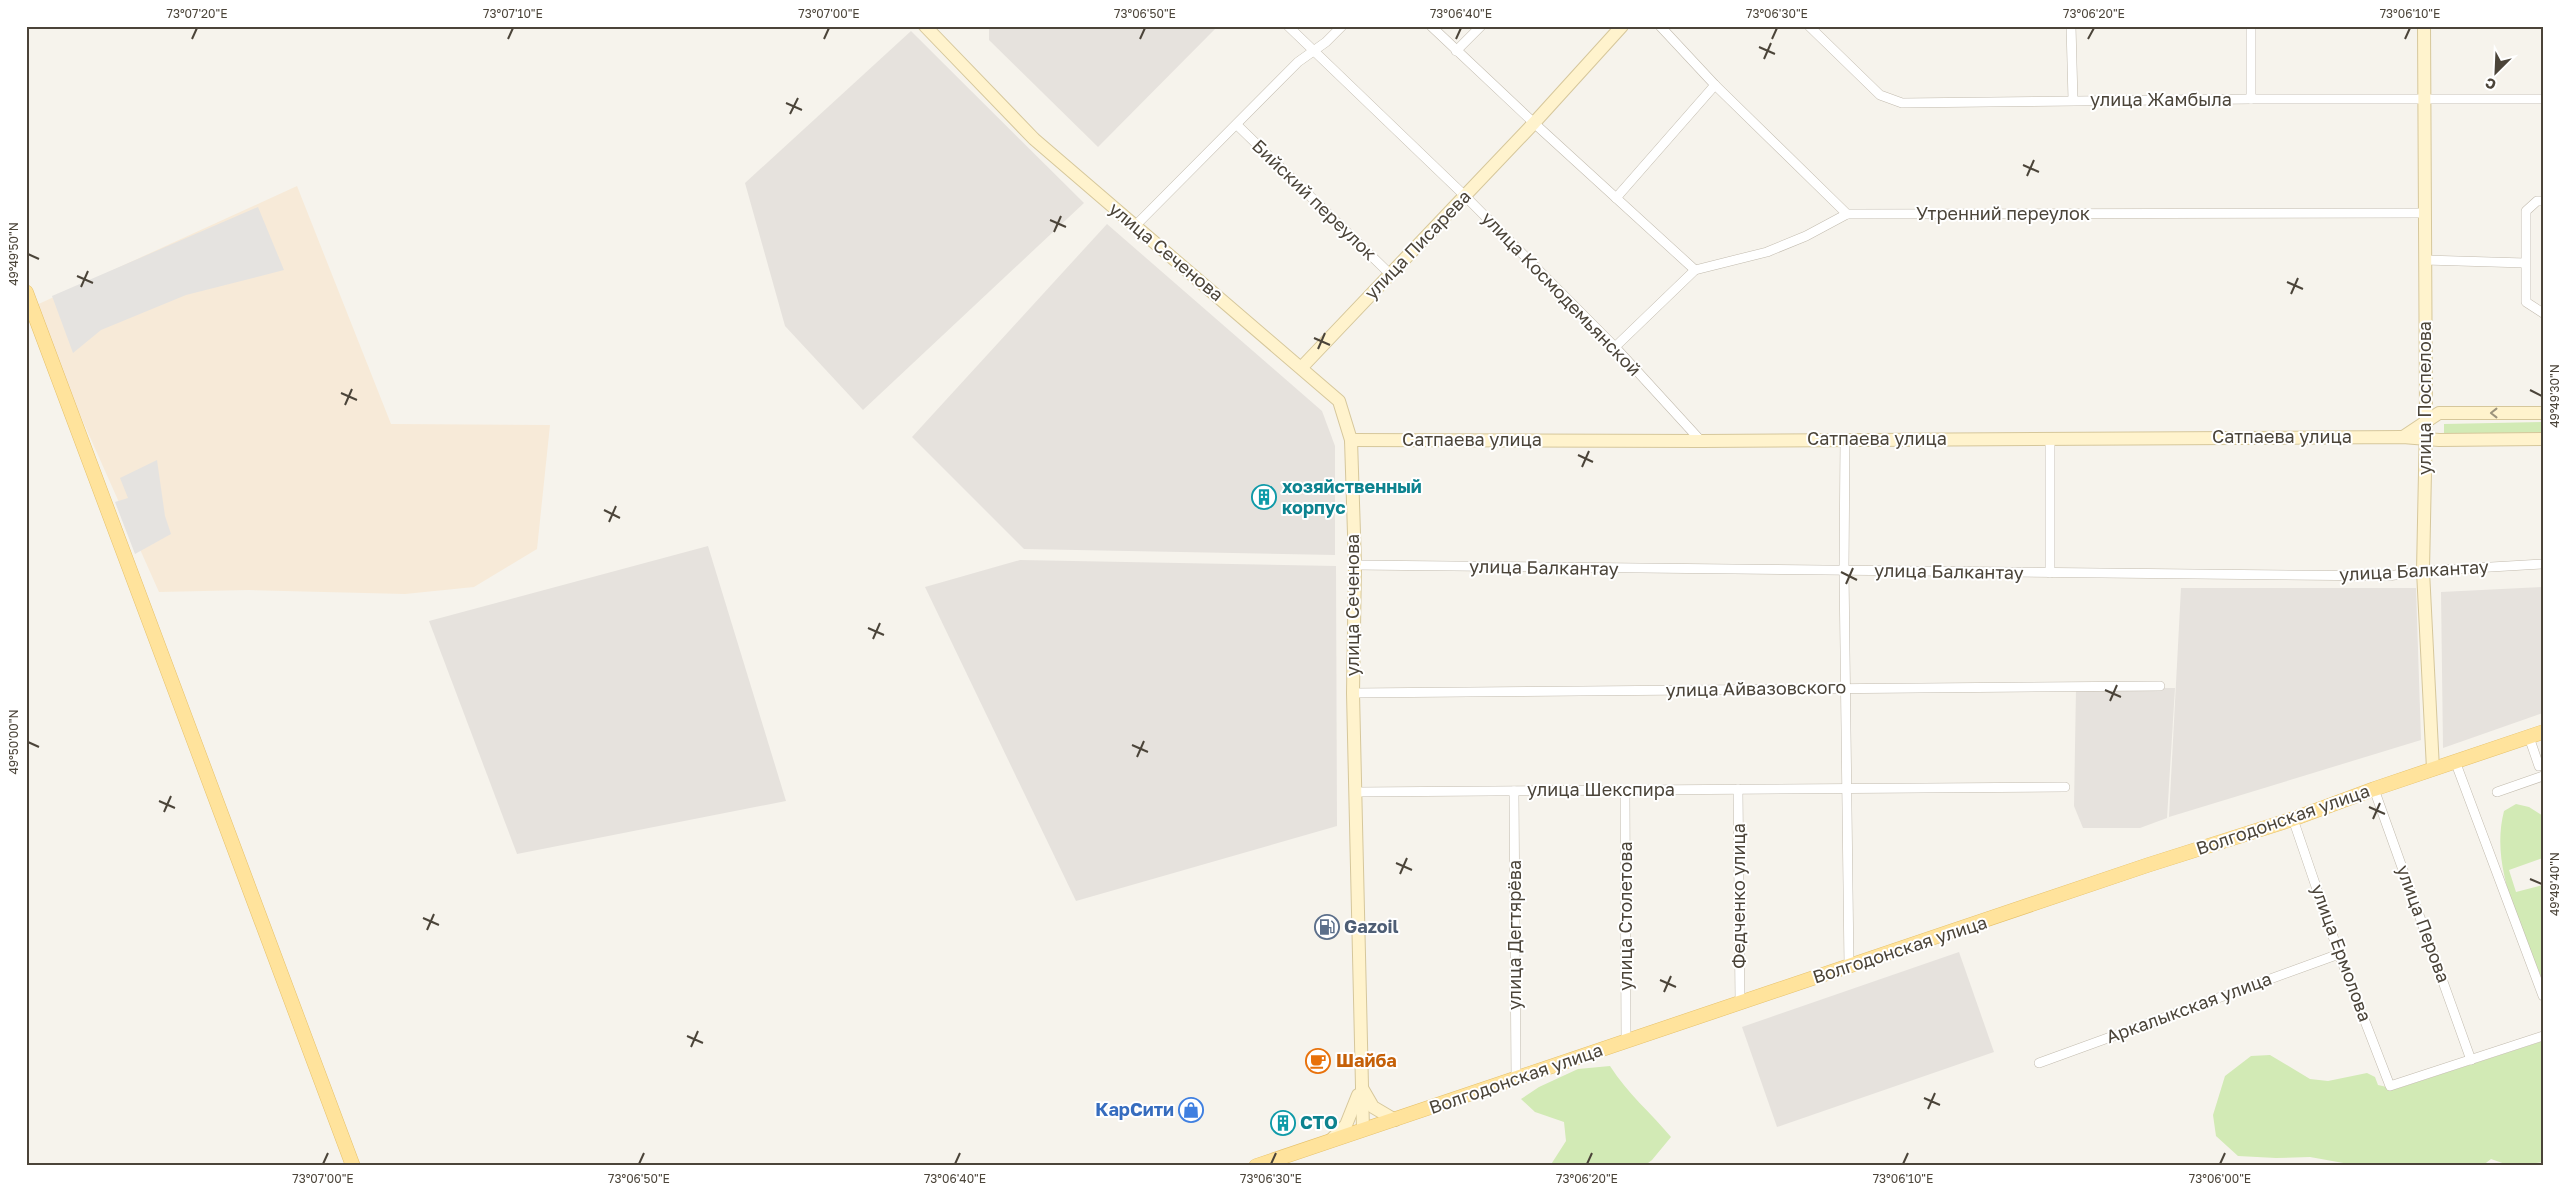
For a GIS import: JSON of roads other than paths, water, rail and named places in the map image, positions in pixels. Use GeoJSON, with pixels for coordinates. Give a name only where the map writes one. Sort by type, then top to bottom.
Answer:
{"type":"FeatureCollection","features":[{"type":"Feature","properties":{"kind":"main road"},"geometry":{"type":"LineString","coordinates":[[26,292],[353,1166]]}},
{"type":"Feature","properties":{"kind":"main road","name":"Волгодонская улица"},"geometry":{"type":"LineString","coordinates":[[1256,1166],[2148,864],[2293,819],[2374,789],[2543,732]]}},
{"type":"Feature","properties":{"kind":"street","name":"улица Сеченова"},"geometry":{"type":"LineString","coordinates":[[925,26],[1034,139],[1302,367],[1339,401],[1351,440],[1355,565],[1352,693],[1356,792],[1355,876],[1362,1130]]}},
{"type":"Feature","properties":{"kind":"street","name":"улица Космодемьянской"},"geometry":{"type":"LineString","coordinates":[[1288,26],[1312,52],[1465,196],[1615,347],[1701,441]]}},
{"type":"Feature","properties":{"kind":"street"},"geometry":{"type":"LineString","coordinates":[[1135,226],[1298,62],[1342,26]]}},
{"type":"Feature","properties":{"kind":"street"},"geometry":{"type":"LineString","coordinates":[[1431,26],[1695,270]]}},
{"type":"Feature","properties":{"kind":"street"},"geometry":{"type":"LineString","coordinates":[[1456,51],[1480,26]]}},
{"type":"Feature","properties":{"kind":"street","name":"улица Писарева"},"geometry":{"type":"LineString","coordinates":[[1302,367],[1534,123],[1622,26]]}},
{"type":"Feature","properties":{"kind":"street"},"geometry":{"type":"LineString","coordinates":[[1615,347],[1695,270],[1766,252],[1806,236],[1847,214],[1715,85],[1660,26]]}},
{"type":"Feature","properties":{"kind":"street","name":"улица Жамбыла"},"geometry":{"type":"LineString","coordinates":[[1809,26],[1880,95],[1902,103],[2073,100],[2543,99]]}},
{"type":"Feature","properties":{"kind":"street"},"geometry":{"type":"LineString","coordinates":[[2070,26],[2073,100]]}},
{"type":"Feature","properties":{"kind":"street"},"geometry":{"type":"LineString","coordinates":[[2251,26],[2252,99]]}},
{"type":"Feature","properties":{"kind":"street","name":"улица Поспелова"},"geometry":{"type":"LineString","coordinates":[[2424,26],[2426,422],[2424,439],[2423,571],[2433,770]]}},
{"type":"Feature","properties":{"kind":"street"},"geometry":{"type":"LineString","coordinates":[[1616,198],[1715,85]]}},
{"type":"Feature","properties":{"kind":"street","name":"Бийский переулок"},"geometry":{"type":"LineString","coordinates":[[1237,125],[1390,274]]}},
{"type":"Feature","properties":{"kind":"street"},"geometry":{"type":"LineString","coordinates":[[2543,200],[2537,201],[2526,211],[2525,262],[2526,302],[2543,313]]}},
{"type":"Feature","properties":{"kind":"street","name":"Утренний переулок"},"geometry":{"type":"LineString","coordinates":[[1847,214],[2425,213]]}},
{"type":"Feature","properties":{"kind":"street"},"geometry":{"type":"LineString","coordinates":[[2425,260],[2525,262]]}},
{"type":"Feature","properties":{"kind":"street"},"geometry":{"type":"LineString","coordinates":[[2403,437],[2439,413],[2543,413]]}},
{"type":"Feature","properties":{"kind":"street","name":"Сатпаева улица"},"geometry":{"type":"LineString","coordinates":[[1351,440],[1701,441],[2403,437],[2424,439],[2543,439]]}},
{"type":"Feature","properties":{"kind":"street"},"geometry":{"type":"LineString","coordinates":[[2050,438],[2050,573]]}},
{"type":"Feature","properties":{"kind":"street"},"geometry":{"type":"LineString","coordinates":[[1845,440],[1844,571],[1849,966]]}},
{"type":"Feature","properties":{"kind":"street","name":"улица Балкантау"},"geometry":{"type":"LineString","coordinates":[[1355,565],[2388,576],[2423,571],[2543,564]]}},
{"type":"Feature","properties":{"kind":"street","name":"улица Айвазовского"},"geometry":{"type":"LineString","coordinates":[[1352,693],[2160,686]]}},
{"type":"Feature","properties":{"kind":"street"},"geometry":{"type":"LineString","coordinates":[[2497,792],[2542,770],[2529,737]]}},
{"type":"Feature","properties":{"kind":"street"},"geometry":{"type":"LineString","coordinates":[[2455,762],[2543,996]]}},
{"type":"Feature","properties":{"kind":"street","name":"улица Шекспира"},"geometry":{"type":"LineString","coordinates":[[1356,792],[2065,787]]}},
{"type":"Feature","properties":{"kind":"street","name":"Федченко улица"},"geometry":{"type":"LineString","coordinates":[[1738,789],[1740,1003]]}},
{"type":"Feature","properties":{"kind":"street","name":"улица Перова"},"geometry":{"type":"LineString","coordinates":[[2374,789],[2471,1060]]}},
{"type":"Feature","properties":{"kind":"street","name":"улица Столетова"},"geometry":{"type":"LineString","coordinates":[[1625,790],[1626,1042]]}},
{"type":"Feature","properties":{"kind":"street","name":"улица Дегтярёва"},"geometry":{"type":"LineString","coordinates":[[1514,791],[1516,1079]]}},
{"type":"Feature","properties":{"kind":"street","name":"улица Ермолова"},"geometry":{"type":"LineString","coordinates":[[2293,819],[2339,954],[2390,1086],[2471,1060]]}},
{"type":"Feature","properties":{"kind":"street","name":"Аркалыкская улица"},"geometry":{"type":"LineString","coordinates":[[2038,1063],[2339,954]]}},
{"type":"Feature","properties":{"kind":"street"},"geometry":{"type":"LineString","coordinates":[[2471,1060],[2543,1036]]}},
{"type":"Feature","properties":{"kind":"street"},"geometry":{"type":"LineString","coordinates":[[1361,1086],[1372,1107],[1395,1120]]}},
{"type":"Feature","properties":{"kind":"street"},"geometry":{"type":"LineString","coordinates":[[1330,1142],[1349,1119],[1361,1086]]}},
{"type":"Feature","properties":{"kind":"place","name":"хозяйственный корпус"},"geometry":{"type":"Point","coordinates":[1264,497]}},
{"type":"Feature","properties":{"kind":"place","name":"Gazoil"},"geometry":{"type":"Point","coordinates":[1327,927]}},
{"type":"Feature","properties":{"kind":"place","name":"Шайба"},"geometry":{"type":"Point","coordinates":[1318,1061]}},
{"type":"Feature","properties":{"kind":"place","name":"КарСити"},"geometry":{"type":"Point","coordinates":[1191,1110]}},
{"type":"Feature","properties":{"kind":"place","name":"СТО"},"geometry":{"type":"Point","coordinates":[1283,1123]}}]}
